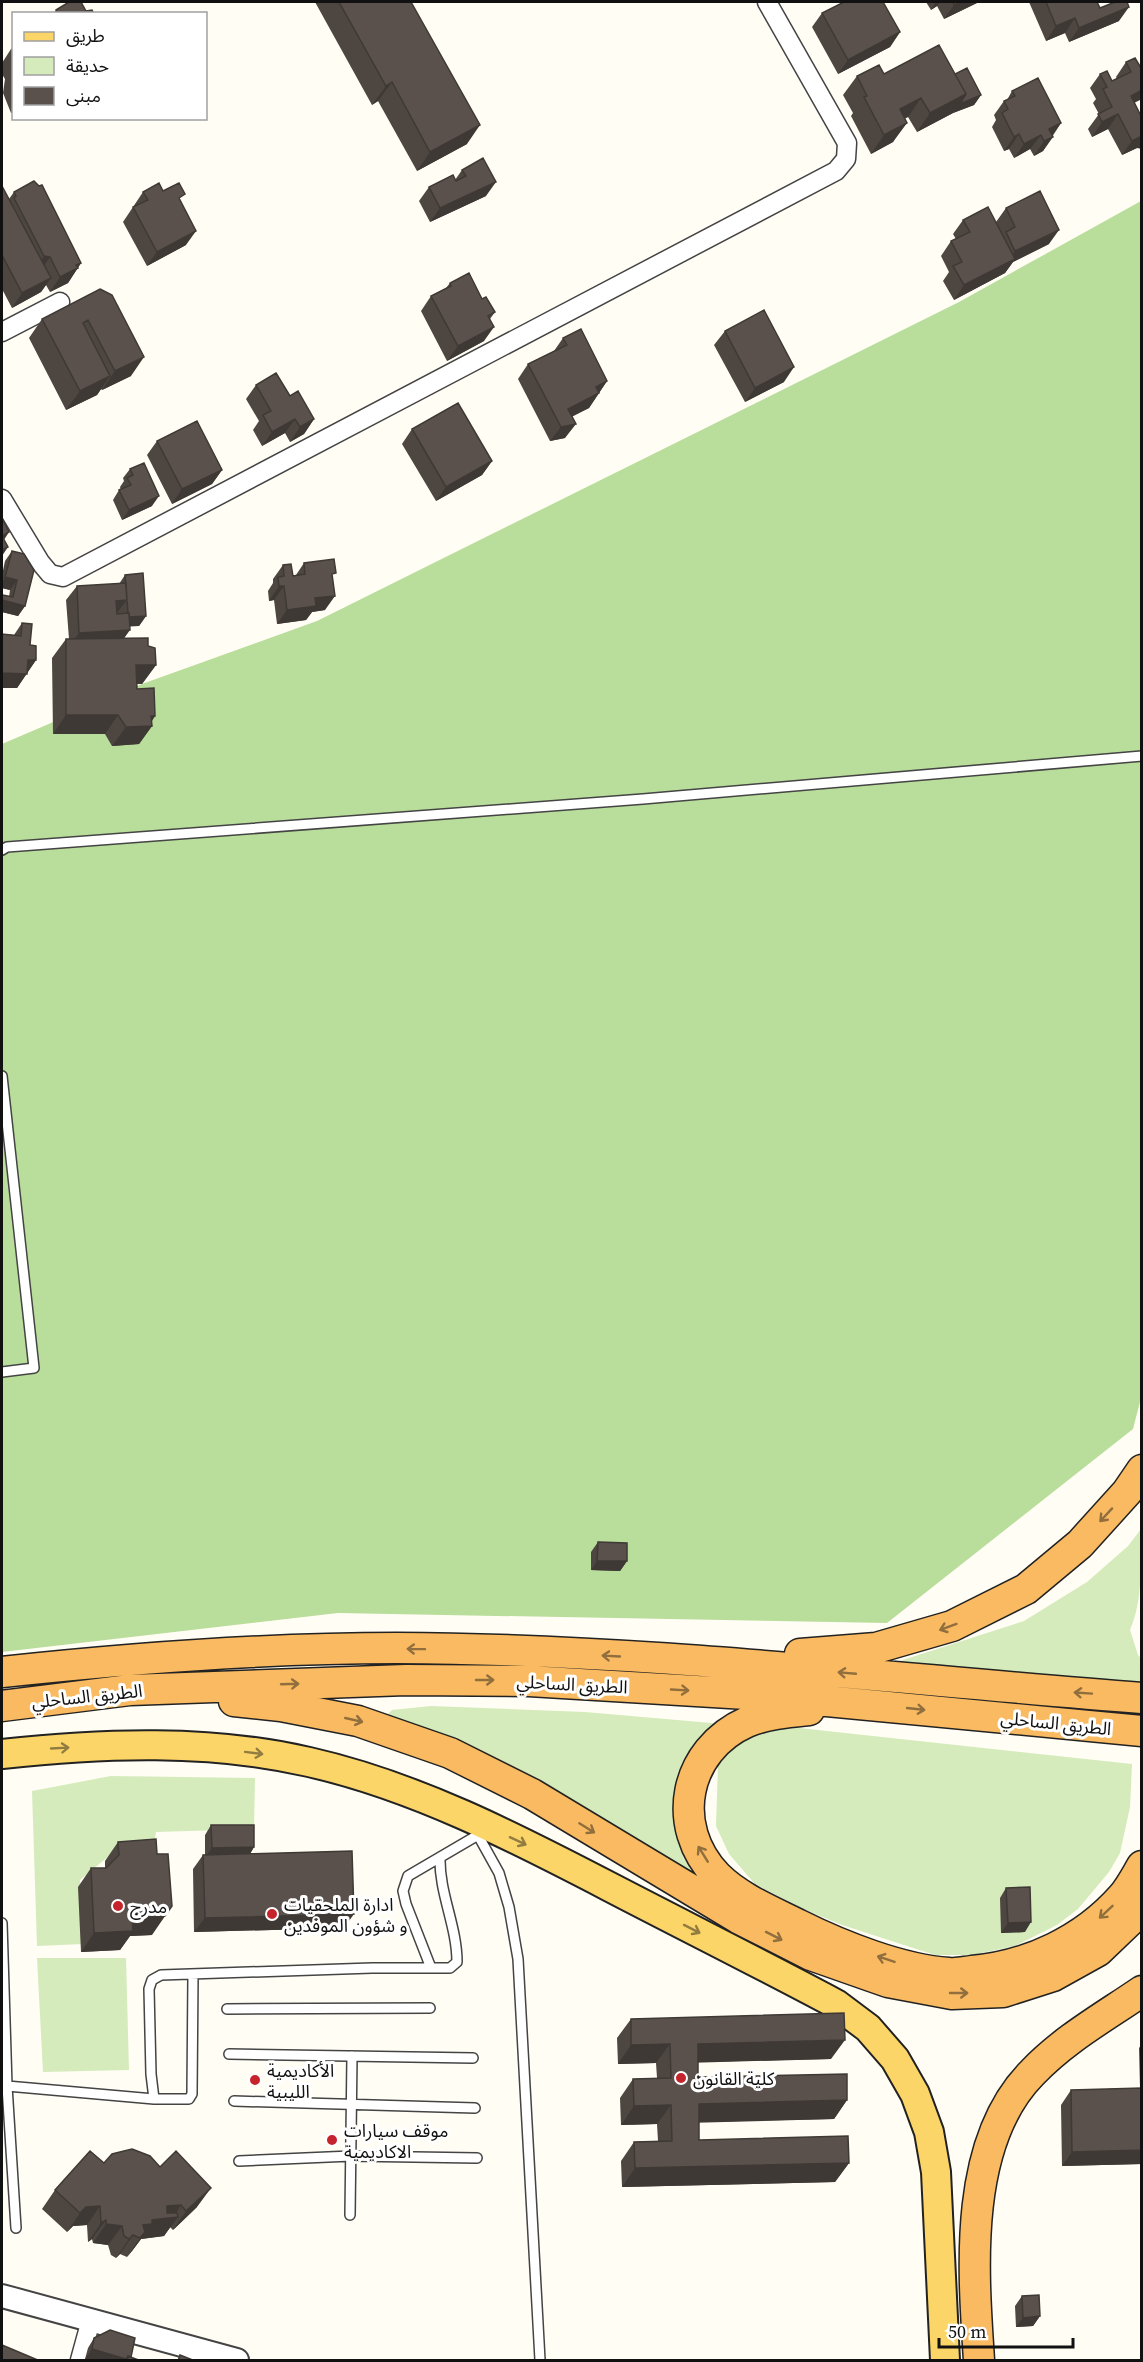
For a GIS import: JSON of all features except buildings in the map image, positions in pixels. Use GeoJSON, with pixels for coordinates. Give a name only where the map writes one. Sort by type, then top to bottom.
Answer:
{"type":"FeatureCollection","features":[{"type":"Feature","properties":{"kind":"highway"},"geometry":{"type":"LineString","coordinates":[[716,1661],[876,1648],[952,1626],[1026,1589],[1080,1544],[1127,1492],[1142,1470]]}},
{"type":"Feature","properties":{"kind":"highway","name":"الطريق الساحلي"},"geometry":{"type":"LineString","coordinates":[[2,1672],[126,1659],[292,1650],[398,1648],[486,1650],[716,1661],[1142,1698]]}},
{"type":"Feature","properties":{"kind":"highway","name":"الطريق الساحلي"},"geometry":{"type":"LineString","coordinates":[[2,1706],[130,1690],[406,1680],[529,1681],[763,1695],[1142,1731]]}},
{"type":"Feature","properties":{"kind":"highway"},"geometry":{"type":"LineString","coordinates":[[130,1690],[281,1706],[358,1720],[450,1753],[532,1794],[738,1918],[811,1955],[888,1982],[952,1994],[1003,1992],[1053,1976],[1098,1951],[1142,1909]]}},
{"type":"Feature","properties":{"kind":"highway"},"geometry":{"type":"LineString","coordinates":[[868,1704],[784,1712],[747,1722],[718,1740],[697,1767],[689,1791],[688,1821],[699,1850],[717,1876],[748,1899],[818,1934],[891,1962],[950,1973],[997,1969],[1045,1953],[1086,1930],[1123,1896],[1142,1866]]}},
{"type":"Feature","properties":{"kind":"highway"},"geometry":{"type":"LineString","coordinates":[[979,2361],[976,2219],[982,2175],[991,2139],[1007,2105],[1030,2074],[1057,2048],[1142,1991]]}},
{"type":"Feature","properties":{"kind":"main road"},"geometry":{"type":"LineString","coordinates":[[2,1754],[48,1749],[161,1746],[258,1753],[307,1761],[354,1773],[400,1789],[473,1826],[552,1857],[827,1999],[868,2028],[894,2059],[915,2094],[929,2132],[936,2172],[945,2361]]}},
{"type":"Feature","properties":{"kind":"main road"},"geometry":{"type":"LineString","coordinates":[[943,2299],[976,2219]]}},
{"type":"Feature","properties":{"kind":"street"},"geometry":{"type":"LineString","coordinates":[[2,500],[40,562],[50,574],[63,577],[836,171],[846,159],[847,143],[767,2]]}},
{"type":"Feature","properties":{"kind":"street"},"geometry":{"type":"LineString","coordinates":[[2,332],[60,302]]}},
{"type":"Feature","properties":{"kind":"street"},"geometry":{"type":"LineString","coordinates":[[2,2296],[237,2361]]}},
{"type":"Feature","properties":{"kind":"street"},"geometry":{"type":"LineString","coordinates":[[80,2361],[91,2320]]}},
{"type":"Feature","properties":{"kind":"lane"},"geometry":{"type":"LineString","coordinates":[[2,850],[643,799],[1142,756]]}},
{"type":"Feature","properties":{"kind":"lane"},"geometry":{"type":"LineString","coordinates":[[2,1076],[34,1368],[2,1372]]}},
{"type":"Feature","properties":{"kind":"lane"},"geometry":{"type":"LineString","coordinates":[[431,1968],[406,1904],[404,1891],[408,1876],[440,1857],[473,1826],[499,1873],[509,1907],[518,1959],[540,2360]]}},
{"type":"Feature","properties":{"kind":"lane"},"geometry":{"type":"LineString","coordinates":[[154,2099],[150,2074],[149,1989],[152,1980],[161,1975],[372,1968],[450,1968],[457,1962],[457,1946],[440,1874],[440,1857]]}},
{"type":"Feature","properties":{"kind":"lane"},"geometry":{"type":"LineString","coordinates":[[2,1923],[7,2086],[16,2228]]}},
{"type":"Feature","properties":{"kind":"lane"},"geometry":{"type":"LineString","coordinates":[[7,2086],[154,2099],[189,2099],[192,2094],[193,1975]]}},
{"type":"Feature","properties":{"kind":"lane"},"geometry":{"type":"LineString","coordinates":[[227,2008],[430,2008]]}},
{"type":"Feature","properties":{"kind":"lane"},"geometry":{"type":"LineString","coordinates":[[229,2054],[473,2058]]}},
{"type":"Feature","properties":{"kind":"lane"},"geometry":{"type":"LineString","coordinates":[[350,2215],[352,2056]]}},
{"type":"Feature","properties":{"kind":"lane"},"geometry":{"type":"LineString","coordinates":[[234,2101],[475,2108]]}},
{"type":"Feature","properties":{"kind":"lane"},"geometry":{"type":"LineString","coordinates":[[239,2161],[351,2156],[477,2158]]}},
{"type":"Feature","properties":{"kind":"green space"},"geometry":{"type":"Polygon","coordinates":[[[1141,201],[1142,1394],[1133,1429],[887,1623],[338,1613],[2,1652],[2,744],[142,684],[317,621],[959,302],[1141,201]]]}},
{"type":"Feature","properties":{"kind":"green space"},"geometry":{"type":"Polygon","coordinates":[[[1141,1529],[1139,1594],[1130,1630],[1141,1658],[1141,1683],[884,1666],[1024,1621],[1087,1582],[1128,1546],[1141,1529]]]}},
{"type":"Feature","properties":{"kind":"green space"},"geometry":{"type":"Polygon","coordinates":[[[431,1706],[585,1712],[723,1724],[681,1785],[725,1901],[534,1777],[462,1742],[385,1717],[392,1710],[431,1706]]]}},
{"type":"Feature","properties":{"kind":"green space"},"geometry":{"type":"Polygon","coordinates":[[[790,1727],[1132,1764],[1130,1807],[1120,1853],[1109,1872],[1078,1909],[1057,1925],[1015,1946],[972,1955],[935,1955],[842,1925],[796,1906],[755,1884],[729,1854],[716,1826],[718,1765],[731,1749],[757,1732],[790,1727]]]}},
{"type":"Feature","properties":{"kind":"green space"},"geometry":{"type":"Polygon","coordinates":[[[111,1776],[255,1778],[254,1829],[156,1832],[153,1848],[109,1856],[80,1880],[83,1944],[37,1946],[32,1791],[111,1776]]]}},
{"type":"Feature","properties":{"kind":"green space"},"geometry":{"type":"Polygon","coordinates":[[[37,1958],[126,1958],[129,2070],[43,2072],[37,1958]]]}},
{"type":"Feature","properties":{"kind":"place","name":"مدرج"},"geometry":{"type":"Point","coordinates":[118,1906]}},
{"type":"Feature","properties":{"kind":"place","name":"ادارة الملحقيات و شؤون الموفدين"},"geometry":{"type":"Point","coordinates":[272,1914]}},
{"type":"Feature","properties":{"kind":"place","name":"كلية القانون"},"geometry":{"type":"Point","coordinates":[681,2078]}},
{"type":"Feature","properties":{"kind":"place","name":"الأكاديمية الليبية"},"geometry":{"type":"Point","coordinates":[255,2080]}},
{"type":"Feature","properties":{"kind":"place","name":"موقف سيارات الاكاديمية"},"geometry":{"type":"Point","coordinates":[332,2140]}}]}
